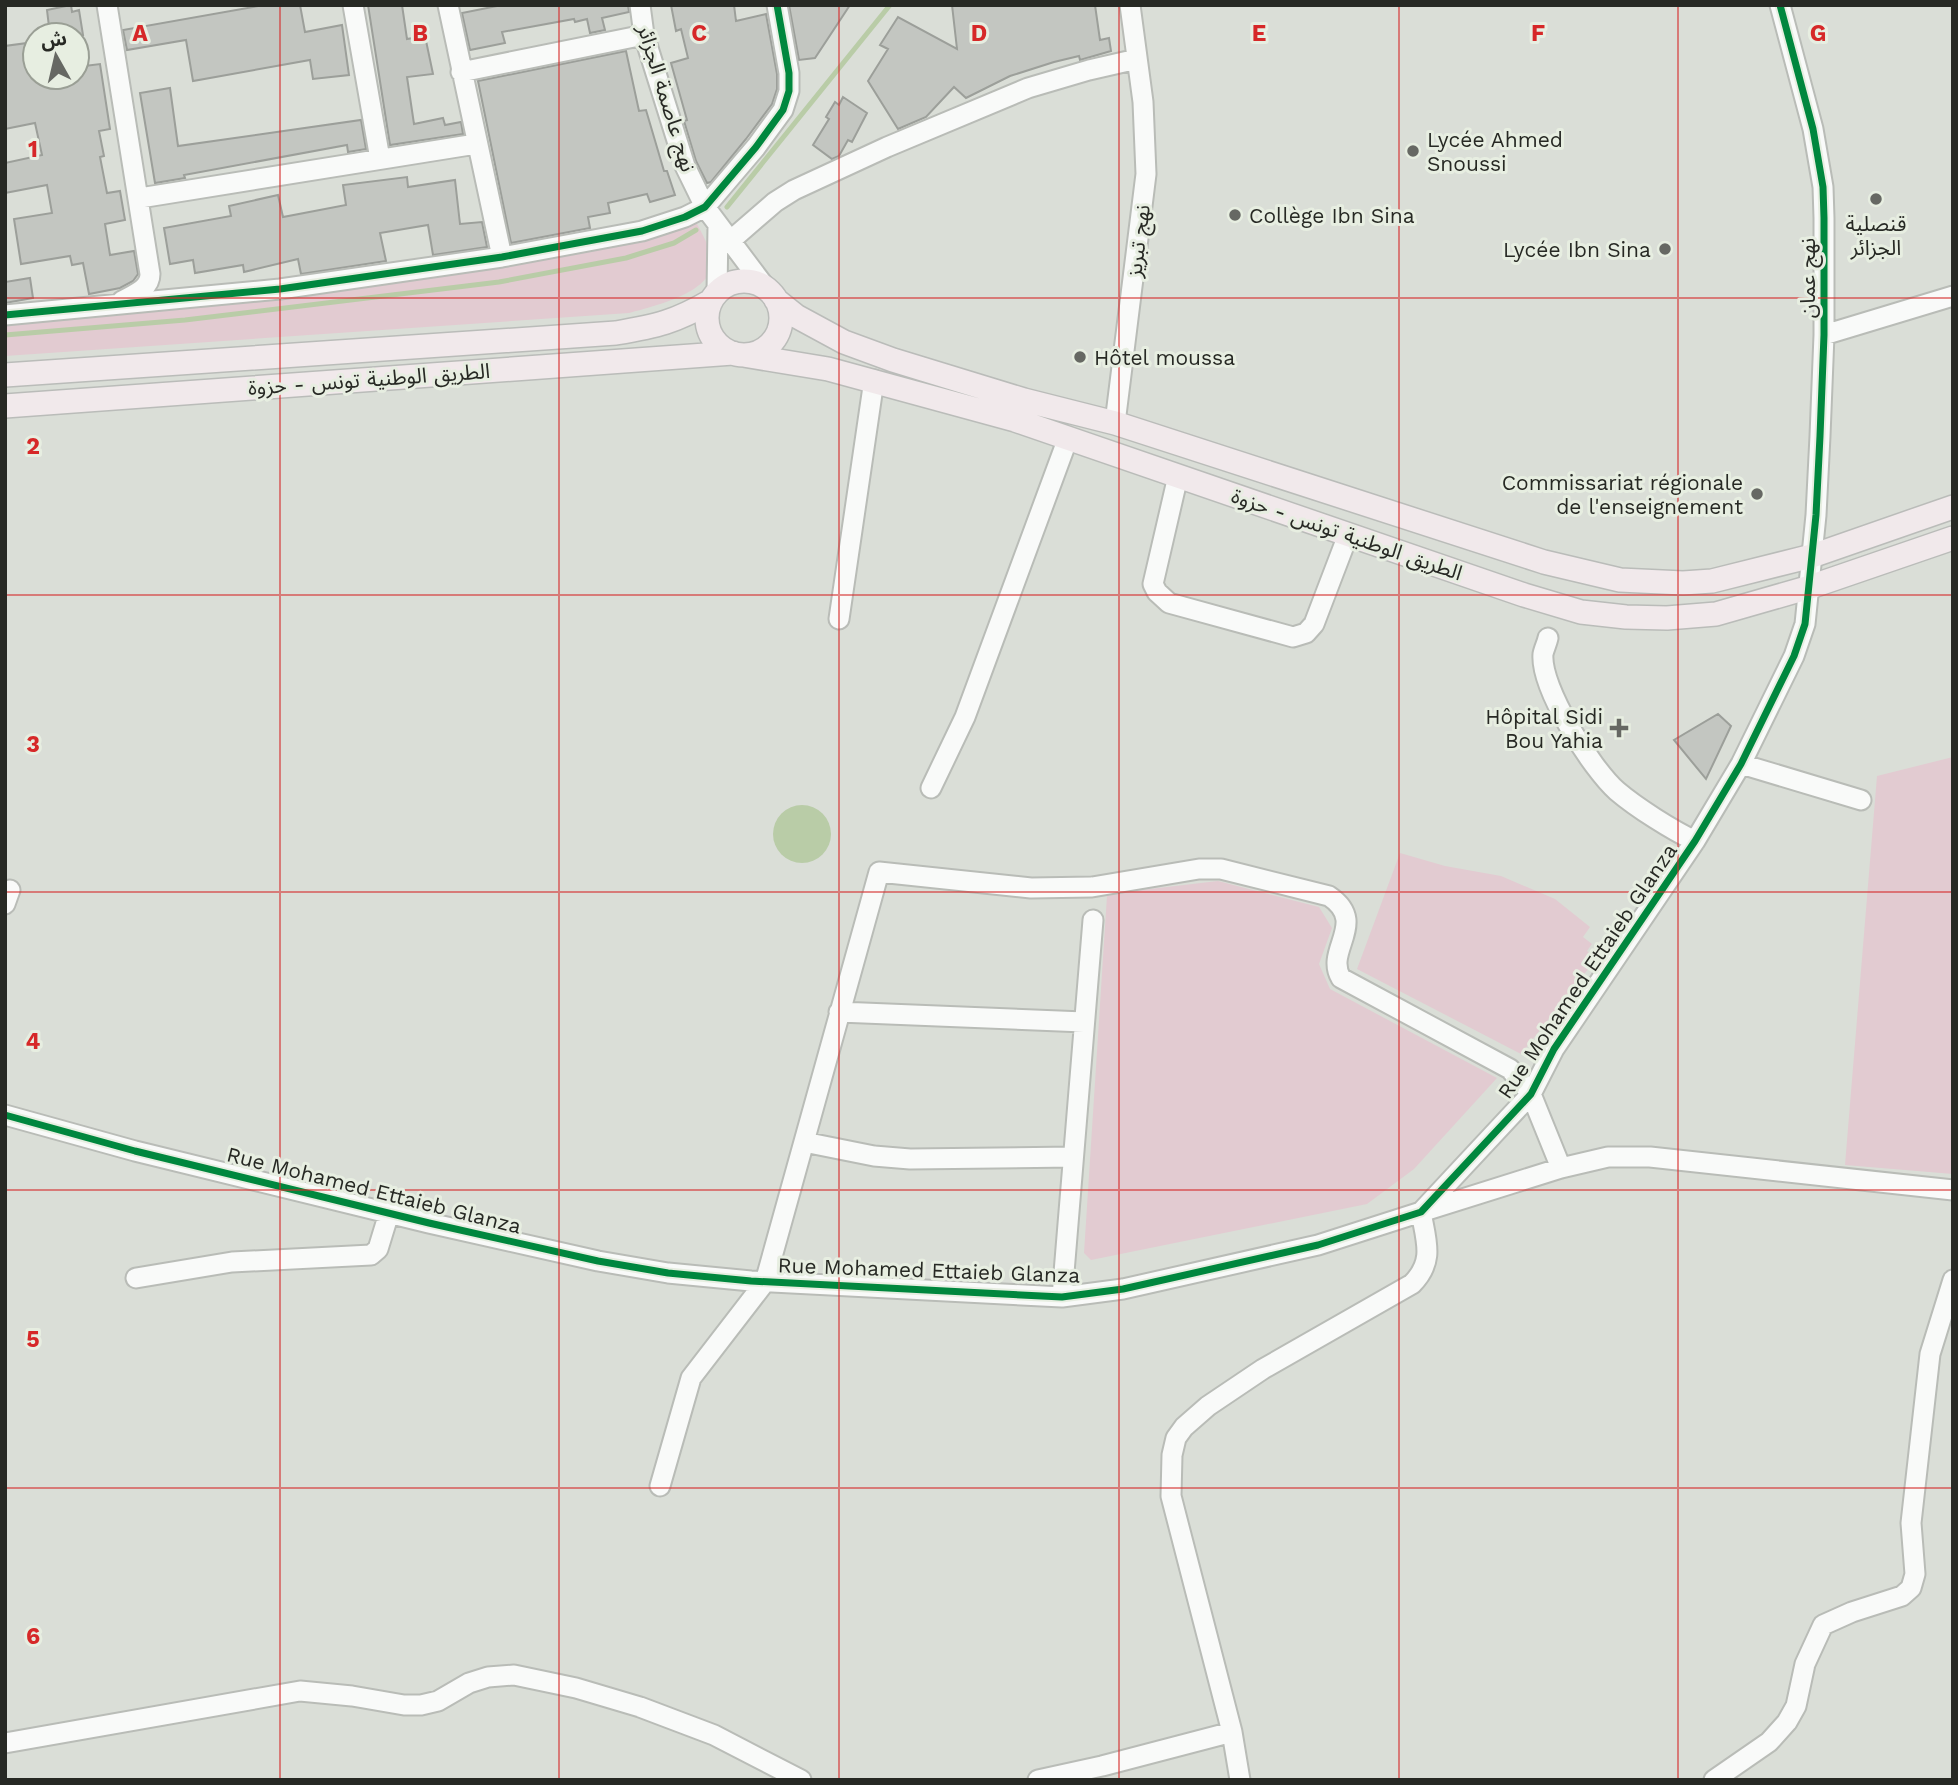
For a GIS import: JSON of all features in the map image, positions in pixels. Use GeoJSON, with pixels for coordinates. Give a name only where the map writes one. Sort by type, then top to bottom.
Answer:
{"type":"FeatureCollection","features":[{"type":"Feature","properties":{"kind":"main road"},"geometry":{"type":"LineString","coordinates":[[745,281],[771,294],[781,321],[773,342],[754,354],[738,354],[721,347],[708,326],[707,313],[714,297],[725,286],[745,281]]}},
{"type":"Feature","properties":{"kind":"main road","name":"الطريق الوطنية تونس - حزوة"},"geometry":{"type":"LineString","coordinates":[[771,294],[796,316],[844,342],[1020,410],[1068,439],[1524,595],[1581,612],[1667,618],[1716,614],[1810,587],[1953,538]]}},
{"type":"Feature","properties":{"kind":"main road","name":"الطريق الوطنية تونس - حزوة"},"geometry":{"type":"LineString","coordinates":[[5,375],[616,333],[663,325],[684,317],[714,297]]}},
{"type":"Feature","properties":{"kind":"main road"},"geometry":{"type":"LineString","coordinates":[[414,346],[418,375]]}},
{"type":"Feature","properties":{"kind":"main road","name":"الطريق الوطنية تونس - حزوة"},"geometry":{"type":"LineString","coordinates":[[5,406],[738,354],[828,369],[1020,410],[1115,423],[1544,562],[1591,575],[1657,583],[1712,581],[1812,556],[1953,507]]}},
{"type":"Feature","properties":{"kind":"street"},"geometry":{"type":"LineString","coordinates":[[107,5],[140,198],[150,278],[145,287],[115,305]]}},
{"type":"Feature","properties":{"kind":"street"},"geometry":{"type":"LineString","coordinates":[[352,5],[380,159]]}},
{"type":"Feature","properties":{"kind":"street"},"geometry":{"type":"LineString","coordinates":[[447,5],[502,257]]}},
{"type":"Feature","properties":{"kind":"street","name":"نهج عاصمة الجزائر"},"geometry":{"type":"LineString","coordinates":[[640,5],[644,35],[685,166],[705,207],[771,294]]}},
{"type":"Feature","properties":{"kind":"street"},"geometry":{"type":"LineString","coordinates":[[5,315],[280,289],[502,257],[642,231],[685,217],[705,207],[757,147],[783,110],[787,100],[789,73],[777,5]]}},
{"type":"Feature","properties":{"kind":"street","name":"نهج تبريز"},"geometry":{"type":"LineString","coordinates":[[1115,423],[1146,174],[1145,130],[1130,5]]}},
{"type":"Feature","properties":{"kind":"street","name":"نهج عمان"},"geometry":{"type":"LineString","coordinates":[[1780,5],[1813,129],[1821,173],[1824,218],[1824,335],[1812,556]]}},
{"type":"Feature","properties":{"kind":"street"},"geometry":{"type":"LineString","coordinates":[[461,72],[644,35]]}},
{"type":"Feature","properties":{"kind":"street"},"geometry":{"type":"LineString","coordinates":[[714,297],[724,233],[794,190],[1027,88],[1089,69],[1137,59]]}},
{"type":"Feature","properties":{"kind":"street"},"geometry":{"type":"LineString","coordinates":[[140,198],[476,144]]}},
{"type":"Feature","properties":{"kind":"street"},"geometry":{"type":"LineString","coordinates":[[1824,335],[1953,296]]}},
{"type":"Feature","properties":{"kind":"street"},"geometry":{"type":"LineString","coordinates":[[839,619],[874,380]]}},
{"type":"Feature","properties":{"kind":"street"},"geometry":{"type":"LineString","coordinates":[[931,788],[965,717],[1068,439]]}},
{"type":"Feature","properties":{"kind":"street"},"geometry":{"type":"LineString","coordinates":[[1178,476],[1153,583],[1157,592],[1168,603],[1293,637],[1306,633],[1314,624],[1348,535]]}},
{"type":"Feature","properties":{"kind":"street","name":"Rue Mohamed Ettaieb Glanza"},"geometry":{"type":"LineString","coordinates":[[5,1115],[65,1133],[389,1213],[597,1261],[668,1273],[765,1282],[1062,1297],[1123,1289],[1318,1245],[1421,1212],[1531,1094],[1554,1049],[1695,841],[1741,764],[1794,656],[1805,624],[1812,556]]}},
{"type":"Feature","properties":{"kind":"street"},"geometry":{"type":"LineString","coordinates":[[1548,638],[1543,654],[1545,672],[1566,722],[1588,757],[1617,790],[1680,834],[1695,841]]}},
{"type":"Feature","properties":{"kind":"street"},"geometry":{"type":"LineString","coordinates":[[1741,764],[1861,800]]}},
{"type":"Feature","properties":{"kind":"street"},"geometry":{"type":"LineString","coordinates":[[660,1486],[691,1378],[765,1282],[879,872],[1031,888],[1092,887],[1199,869],[1221,869],[1329,895],[1337,901],[1346,919],[1337,963],[1341,978],[1510,1069],[1531,1094],[1561,1168]]}},
{"type":"Feature","properties":{"kind":"street"},"geometry":{"type":"LineString","coordinates":[[1062,1297],[1093,920]]}},
{"type":"Feature","properties":{"kind":"street"},"geometry":{"type":"LineString","coordinates":[[839,1013],[1084,1022]]}},
{"type":"Feature","properties":{"kind":"street"},"geometry":{"type":"LineString","coordinates":[[804,1142],[874,1156],[910,1159],[1073,1157]]}},
{"type":"Feature","properties":{"kind":"street"},"geometry":{"type":"LineString","coordinates":[[1240,1780],[1232,1732],[1171,1496],[1172,1455],[1176,1438],[1184,1427],[1209,1406],[1263,1370],[1412,1284],[1423,1273],[1426,1263],[1427,1250],[1421,1212],[1561,1168],[1608,1157],[1650,1157],[1953,1190]]}},
{"type":"Feature","properties":{"kind":"street"},"geometry":{"type":"LineString","coordinates":[[136,1278],[232,1262],[371,1255],[378,1249],[389,1213]]}},
{"type":"Feature","properties":{"kind":"street"},"geometry":{"type":"LineString","coordinates":[[1714,1780],[1769,1742],[1787,1722],[1796,1706],[1805,1664],[1824,1625],[1852,1612],[1902,1596],[1911,1588],[1914,1574],[1911,1523],[1930,1354],[1953,1280]]}},
{"type":"Feature","properties":{"kind":"street"},"geometry":{"type":"LineString","coordinates":[[5,1743],[300,1691],[421,1705],[438,1701],[469,1683],[488,1677],[514,1675],[576,1688],[640,1707],[714,1735],[801,1780]]}},
{"type":"Feature","properties":{"kind":"street"},"geometry":{"type":"LineString","coordinates":[[1038,1780],[1232,1732]]}},
{"type":"Feature","properties":{"kind":"shaded area"},"geometry":{"type":"Polygon","coordinates":[[[693,216],[710,254],[711,267],[707,276],[700,285],[677,298],[629,313],[5,356],[5,320],[144,312],[324,289],[693,216]]]}},
{"type":"Feature","properties":{"kind":"shaded area"},"geometry":{"type":"Polygon","coordinates":[[[1953,757],[1953,1174],[1845,1165],[1877,776],[1953,757]]]}},
{"type":"Feature","properties":{"kind":"shaded area"},"geometry":{"type":"Polygon","coordinates":[[[802,805],[818,810],[826,818],[831,834],[826,850],[818,858],[802,863],[786,858],[778,850],[773,834],[778,818],[786,810],[802,805]]]}},
{"type":"Feature","properties":{"kind":"shaded area"},"geometry":{"type":"Polygon","coordinates":[[[1400,853],[1445,866],[1501,876],[1555,899],[1590,927],[1583,937],[1592,944],[1587,951],[1597,958],[1521,1054],[1357,969],[1400,853]]]}},
{"type":"Feature","properties":{"kind":"shaded area"},"geometry":{"type":"Polygon","coordinates":[[[1218,881],[1319,907],[1332,928],[1319,964],[1330,989],[1497,1078],[1414,1169],[1367,1204],[1091,1260],[1084,1253],[1107,896],[1218,881]]]}},
{"type":"Feature","properties":{"kind":"building"},"geometry":{"type":"Polygon","coordinates":[[[71,5],[72,12],[79,10],[81,21],[48,21],[47,10],[71,5]]]}},
{"type":"Feature","properties":{"kind":"building"},"geometry":{"type":"Polygon","coordinates":[[[264,5],[300,5],[305,32],[342,25],[349,75],[313,79],[310,60],[193,81],[186,40],[127,50],[123,30],[264,5]]]}},
{"type":"Feature","properties":{"kind":"building"},"geometry":{"type":"Polygon","coordinates":[[[368,5],[402,5],[407,39],[425,36],[433,74],[407,77],[414,124],[443,118],[445,125],[461,122],[463,134],[390,145],[368,5]]]}},
{"type":"Feature","properties":{"kind":"building"},"geometry":{"type":"Polygon","coordinates":[[[502,5],[628,5],[629,12],[602,18],[605,30],[590,33],[587,19],[575,22],[574,19],[502,32],[505,43],[470,50],[462,13],[502,5]]]}},
{"type":"Feature","properties":{"kind":"building"},"geometry":{"type":"Polygon","coordinates":[[[671,5],[734,5],[736,21],[766,14],[777,74],[777,89],[772,104],[711,182],[707,183],[696,161],[684,121],[687,120],[671,63],[688,58],[681,29],[676,31],[671,5]]]}},
{"type":"Feature","properties":{"kind":"building"},"geometry":{"type":"Polygon","coordinates":[[[789,5],[850,5],[815,58],[799,60],[789,5]]]}},
{"type":"Feature","properties":{"kind":"building"},"geometry":{"type":"Polygon","coordinates":[[[952,5],[1095,5],[1100,40],[1109,38],[1111,51],[1080,60],[1079,56],[1054,62],[1010,76],[966,98],[954,87],[926,117],[898,129],[868,81],[888,49],[880,45],[898,17],[957,49],[952,5]]]}},
{"type":"Feature","properties":{"kind":"building"},"geometry":{"type":"Polygon","coordinates":[[[21,44],[21,91],[91,91],[91,65],[100,64],[110,129],[99,131],[104,156],[100,157],[107,193],[120,191],[125,220],[105,224],[110,255],[134,251],[138,274],[133,281],[120,288],[89,294],[83,263],[72,265],[70,256],[21,264],[14,219],[52,213],[47,185],[5,193],[5,163],[42,155],[35,123],[5,129],[5,46],[21,44]]]}},
{"type":"Feature","properties":{"kind":"building"},"geometry":{"type":"Polygon","coordinates":[[[626,51],[639,111],[646,110],[664,171],[667,171],[675,195],[650,202],[647,194],[608,203],[610,213],[588,217],[590,228],[511,243],[478,81],[626,51]]]}},
{"type":"Feature","properties":{"kind":"building"},"geometry":{"type":"Polygon","coordinates":[[[170,88],[178,146],[361,120],[366,149],[348,152],[347,145],[184,175],[185,178],[155,183],[140,93],[170,88]]]}},
{"type":"Feature","properties":{"kind":"building"},"geometry":{"type":"Polygon","coordinates":[[[843,97],[867,113],[852,142],[848,140],[839,156],[832,159],[813,145],[829,119],[826,117],[835,102],[839,105],[843,97]]]}},
{"type":"Feature","properties":{"kind":"building"},"geometry":{"type":"Polygon","coordinates":[[[407,177],[408,187],[455,180],[460,224],[482,222],[487,247],[433,255],[428,225],[380,233],[386,261],[301,274],[298,259],[244,272],[243,265],[195,273],[193,260],[170,264],[164,228],[231,216],[229,206],[278,195],[283,217],[346,205],[343,185],[407,177]]]}},
{"type":"Feature","properties":{"kind":"building"},"geometry":{"type":"Polygon","coordinates":[[[30,278],[33,298],[5,303],[5,282],[30,278]]]}},
{"type":"Feature","properties":{"kind":"building"},"geometry":{"type":"Polygon","coordinates":[[[1718,714],[1731,726],[1706,779],[1674,740],[1718,714]]]}},
{"type":"Feature","properties":{"kind":"waterway"},"geometry":{"type":"LineString","coordinates":[[727,207],[890,5]]}},
{"type":"Feature","properties":{"kind":"waterway"},"geometry":{"type":"LineString","coordinates":[[5,335],[185,320],[499,282],[626,258],[674,243],[696,230]]}},
{"type":"Feature","properties":{"kind":"cycle path"},"geometry":{"type":"LineString","coordinates":[[5,315],[280,289],[502,257],[642,231],[685,217],[705,207],[756,147],[783,110],[789,91],[789,73],[777,5]]}},
{"type":"Feature","properties":{"kind":"cycle path"},"geometry":{"type":"LineString","coordinates":[[5,1115],[135,1151],[598,1261],[668,1273],[751,1281],[1062,1297],[1123,1289],[1318,1245],[1421,1212],[1531,1094],[1554,1049],[1695,841],[1741,764],[1794,656],[1805,624],[1816,515],[1820,436],[1824,335],[1823,187],[1813,129],[1780,5]]}},
{"type":"Feature","properties":{"kind":"place","name":"Lycée Ahmed Snoussi"},"geometry":{"type":"Point","coordinates":[1413,151]}},
{"type":"Feature","properties":{"kind":"place","name":"قنصلية الجزائر"},"geometry":{"type":"Point","coordinates":[1876,199]}},
{"type":"Feature","properties":{"kind":"place","name":"Collège Ibn Sina"},"geometry":{"type":"Point","coordinates":[1235,215]}},
{"type":"Feature","properties":{"kind":"place","name":"Lycée Ibn Sina"},"geometry":{"type":"Point","coordinates":[1665,249]}},
{"type":"Feature","properties":{"kind":"place","name":"Hôtel moussa"},"geometry":{"type":"Point","coordinates":[1080,357]}},
{"type":"Feature","properties":{"kind":"place","name":"Commissariat régionale de l'enseignement"},"geometry":{"type":"Point","coordinates":[1757,494]}},
{"type":"Feature","properties":{"kind":"place","name":"Hôpital Sidi Bou Yahia"},"geometry":{"type":"Point","coordinates":[1619,728]}}]}
